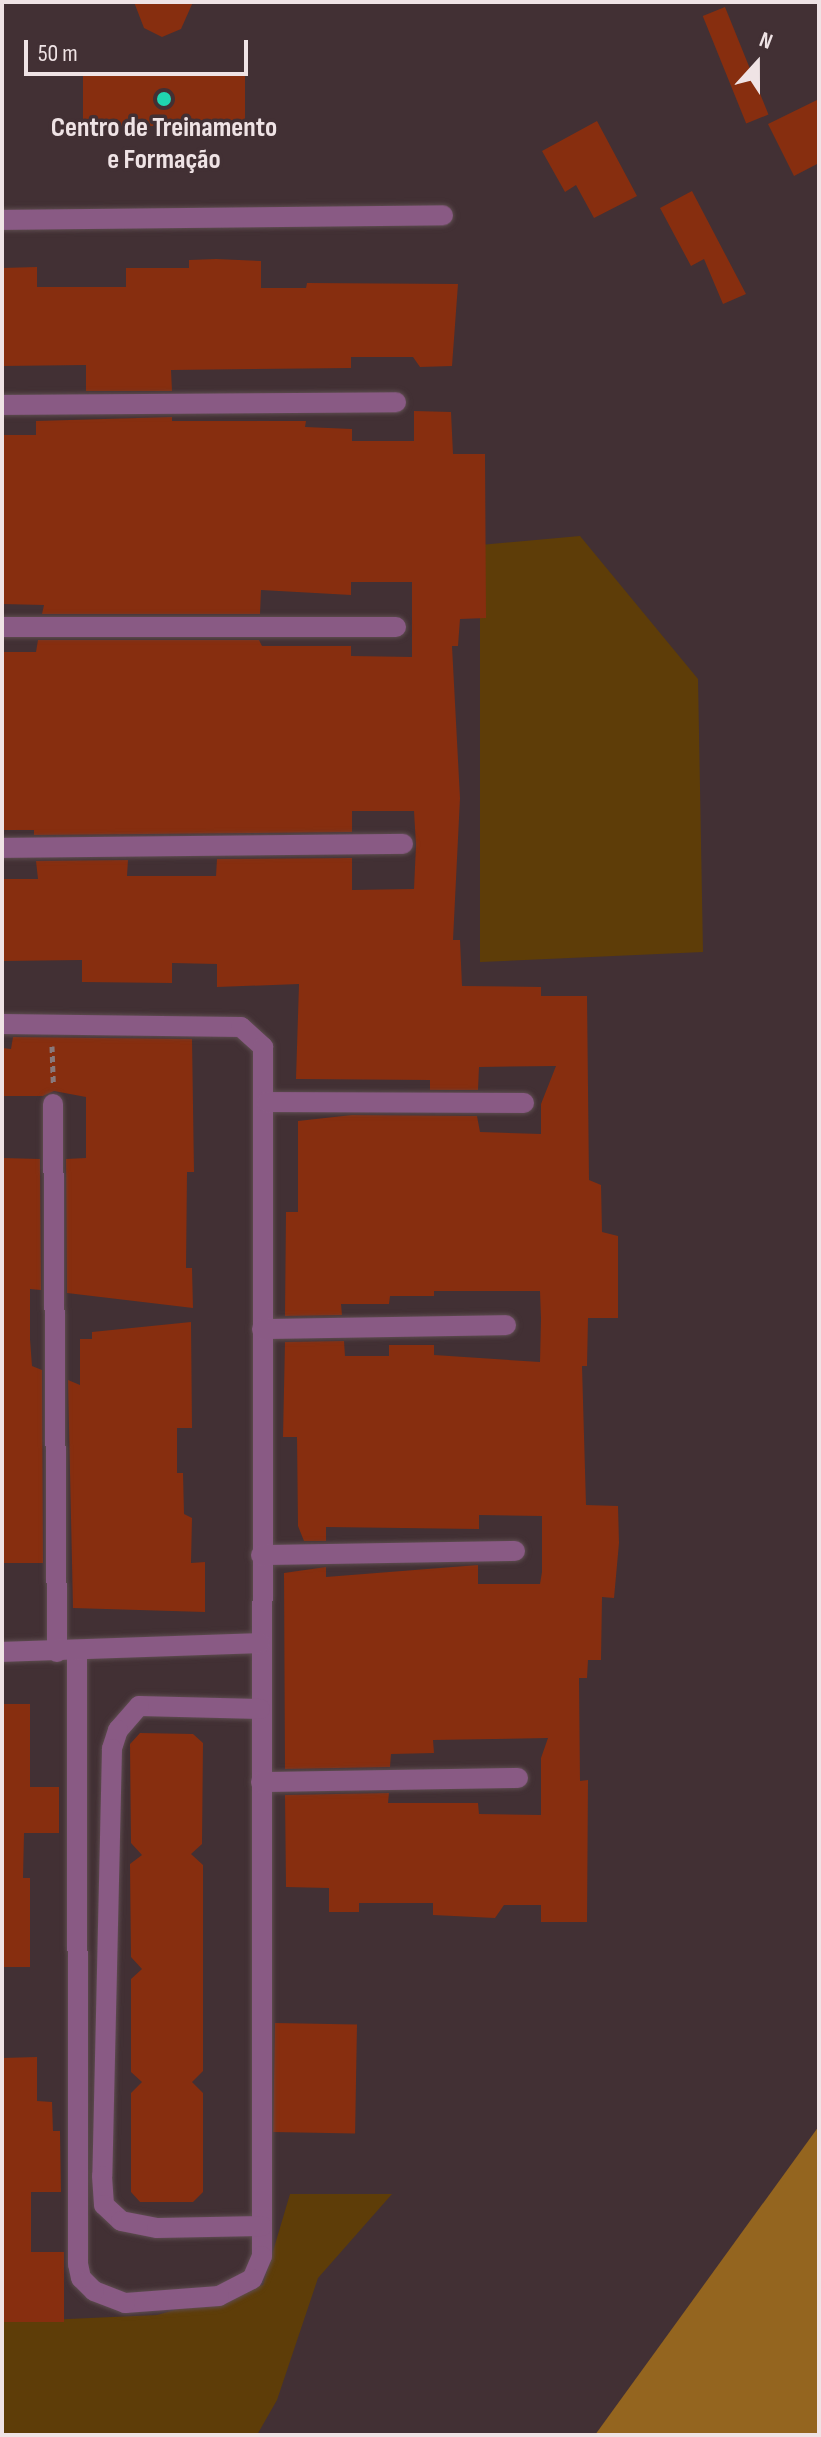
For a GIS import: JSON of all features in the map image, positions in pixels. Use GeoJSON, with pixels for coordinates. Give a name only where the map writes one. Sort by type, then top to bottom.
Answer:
{"type":"FeatureCollection","features":[{"type":"Feature","properties":{"kind":"street"},"geometry":{"type":"LineString","coordinates":[[2,220],[443,215]]}},
{"type":"Feature","properties":{"kind":"street"},"geometry":{"type":"LineString","coordinates":[[2,405],[396,402]]}},
{"type":"Feature","properties":{"kind":"street"},"geometry":{"type":"LineString","coordinates":[[2,627],[396,627]]}},
{"type":"Feature","properties":{"kind":"street"},"geometry":{"type":"LineString","coordinates":[[2,848],[403,844]]}},
{"type":"Feature","properties":{"kind":"street"},"geometry":{"type":"LineString","coordinates":[[2,1024],[241,1027],[263,1047],[267,1102],[260,1643],[262,2256],[252,2279],[219,2296],[125,2303],[94,2291],[81,2278],[53,1104]]}},
{"type":"Feature","properties":{"kind":"street"},"geometry":{"type":"LineString","coordinates":[[267,1102],[524,1103]]}},
{"type":"Feature","properties":{"kind":"street"},"geometry":{"type":"LineString","coordinates":[[262,1329],[506,1325]]}},
{"type":"Feature","properties":{"kind":"street"},"geometry":{"type":"LineString","coordinates":[[261,1555],[515,1551]]}},
{"type":"Feature","properties":{"kind":"street"},"geometry":{"type":"LineString","coordinates":[[2,1652],[260,1643]]}},
{"type":"Feature","properties":{"kind":"street"},"geometry":{"type":"LineString","coordinates":[[260,1709],[139,1706],[126,1714],[118,1730],[112,1749],[102,2176],[104,2205],[121,2221],[157,2228],[262,2226]]}},
{"type":"Feature","properties":{"kind":"street"},"geometry":{"type":"LineString","coordinates":[[261,1782],[518,1778]]}},
{"type":"Feature","properties":{"kind":"path"},"geometry":{"type":"LineString","coordinates":[[52,1025],[53,1104]]}},
{"type":"Feature","properties":{"kind":"shaded area"},"geometry":{"type":"Polygon","coordinates":[[[580,536],[698,679],[703,952],[480,962],[480,545],[580,536]]]}},
{"type":"Feature","properties":{"kind":"shaded area"},"geometry":{"type":"Polygon","coordinates":[[[819,2126],[819,2435],[595,2435],[819,2126]]]}},
{"type":"Feature","properties":{"kind":"shaded area"},"geometry":{"type":"Polygon","coordinates":[[[290,2194],[392,2194],[318,2278],[277,2400],[257,2435],[2,2435],[2,2322],[157,2315],[263,2285],[290,2194]]]}},
{"type":"Feature","properties":{"kind":"building"},"geometry":{"type":"Polygon","coordinates":[[[134,2],[193,2],[181,29],[162,37],[144,28],[134,2]]]}},
{"type":"Feature","properties":{"kind":"building"},"geometry":{"type":"Polygon","coordinates":[[[725,7],[768,115],[746,124],[703,16],[725,7]]]}},
{"type":"Feature","properties":{"kind":"building","name":"Centro de Treinamento e Formação"},"geometry":{"type":"Polygon","coordinates":[[[83,72],[245,72],[245,126],[83,126],[83,72]]]}},
{"type":"Feature","properties":{"kind":"building"},"geometry":{"type":"Polygon","coordinates":[[[819,99],[819,163],[794,176],[768,124],[819,99]]]}},
{"type":"Feature","properties":{"kind":"building"},"geometry":{"type":"Polygon","coordinates":[[[597,121],[637,196],[594,218],[576,185],[565,192],[542,151],[597,121]]]}},
{"type":"Feature","properties":{"kind":"building"},"geometry":{"type":"Polygon","coordinates":[[[692,191],[746,294],[723,304],[704,259],[691,266],[660,208],[692,191]]]}},
{"type":"Feature","properties":{"kind":"building"},"geometry":{"type":"Polygon","coordinates":[[[189,260],[261,261],[261,288],[306,288],[307,283],[458,284],[452,366],[420,367],[413,357],[351,357],[351,368],[171,370],[172,391],[86,391],[86,365],[2,366],[2,268],[37,267],[37,287],[126,287],[126,268],[189,268],[189,260]]]}},
{"type":"Feature","properties":{"kind":"building"},"geometry":{"type":"Polygon","coordinates":[[[414,411],[451,412],[453,454],[485,454],[486,618],[460,619],[458,646],[452,646],[460,798],[453,940],[460,940],[462,986],[541,987],[541,996],[587,996],[589,1180],[601,1185],[602,1232],[618,1236],[618,1318],[588,1318],[587,1366],[582,1366],[586,1505],[618,1506],[619,1543],[614,1598],[602,1597],[601,1660],[588,1660],[587,1678],[579,1678],[580,1781],[588,1780],[587,1922],[541,1922],[541,1905],[504,1905],[495,1918],[433,1915],[433,1903],[359,1903],[359,1912],[329,1912],[329,1888],[286,1887],[285,1795],[389,1793],[388,1803],[478,1803],[479,1814],[541,1815],[541,1758],[548,1738],[433,1740],[434,1753],[391,1754],[390,1767],[285,1769],[284,1573],[326,1567],[326,1577],[478,1565],[478,1584],[540,1584],[542,1572],[542,1516],[479,1515],[479,1529],[326,1527],[326,1541],[304,1541],[298,1526],[297,1437],[283,1437],[285,1342],[344,1341],[345,1356],[389,1356],[389,1345],[434,1345],[434,1355],[540,1362],[541,1319],[540,1291],[434,1291],[434,1296],[390,1296],[389,1304],[341,1304],[342,1315],[285,1316],[286,1212],[298,1212],[298,1121],[352,1115],[477,1116],[480,1132],[541,1134],[541,1104],[556,1066],[479,1067],[478,1090],[430,1090],[430,1080],[296,1079],[299,984],[217,987],[217,964],[172,963],[172,983],[82,982],[82,960],[2,961],[2,879],[38,879],[36,861],[128,860],[127,876],[216,876],[217,859],[352,858],[352,890],[414,889],[416,845],[414,811],[352,811],[352,832],[34,835],[34,830],[2,830],[2,652],[36,652],[38,640],[259,640],[262,646],[351,646],[351,656],[412,657],[412,582],[351,582],[351,595],[261,590],[260,614],[42,614],[44,605],[2,604],[2,435],[36,435],[36,421],[172,417],[172,421],[306,421],[305,427],[352,429],[352,441],[414,441],[414,411]]]}},
{"type":"Feature","properties":{"kind":"building"},"geometry":{"type":"Polygon","coordinates":[[[13,1037],[192,1039],[194,1172],[187,1172],[186,1268],[192,1268],[193,1308],[67,1293],[66,1159],[86,1158],[86,1097],[54,1091],[43,1096],[2,1096],[2,1048],[11,1049],[13,1037]]]}},
{"type":"Feature","properties":{"kind":"building"},"geometry":{"type":"Polygon","coordinates":[[[2,1158],[40,1159],[41,1290],[30,1289],[30,1339],[32,1366],[42,1370],[43,1563],[2,1563],[2,1158]]]}},
{"type":"Feature","properties":{"kind":"building"},"geometry":{"type":"Polygon","coordinates":[[[191,1322],[192,1428],[177,1428],[177,1473],[183,1473],[184,1514],[192,1518],[191,1563],[205,1562],[205,1612],[73,1608],[68,1380],[80,1385],[80,1339],[92,1339],[92,1332],[191,1322]]]}},
{"type":"Feature","properties":{"kind":"building"},"geometry":{"type":"Polygon","coordinates":[[[2,1704],[30,1704],[30,1787],[59,1787],[59,1833],[24,1833],[23,1878],[30,1878],[30,1967],[2,1967],[2,1704]]]}},
{"type":"Feature","properties":{"kind":"building"},"geometry":{"type":"Polygon","coordinates":[[[140,1733],[193,1734],[203,1743],[202,1844],[191,1854],[203,1865],[203,2071],[192,2082],[203,2093],[203,2192],[193,2202],[140,2202],[131,2192],[131,2093],[142,2082],[131,2072],[131,1979],[142,1969],[131,1957],[130,1864],[142,1855],[131,1843],[130,1744],[140,1733]]]}},
{"type":"Feature","properties":{"kind":"building"},"geometry":{"type":"Polygon","coordinates":[[[275,2023],[357,2024],[355,2133],[273,2132],[275,2023]]]}},
{"type":"Feature","properties":{"kind":"building"},"geometry":{"type":"Polygon","coordinates":[[[37,2057],[37,2101],[52,2102],[53,2131],[60,2131],[61,2192],[31,2192],[31,2252],[64,2252],[64,2322],[4,2322],[2,2058],[37,2057]]]}},
{"type":"Feature","properties":{"kind":"place","name":"Centro de Treinamento e Formação"},"geometry":{"type":"Point","coordinates":[164,99]}}]}
